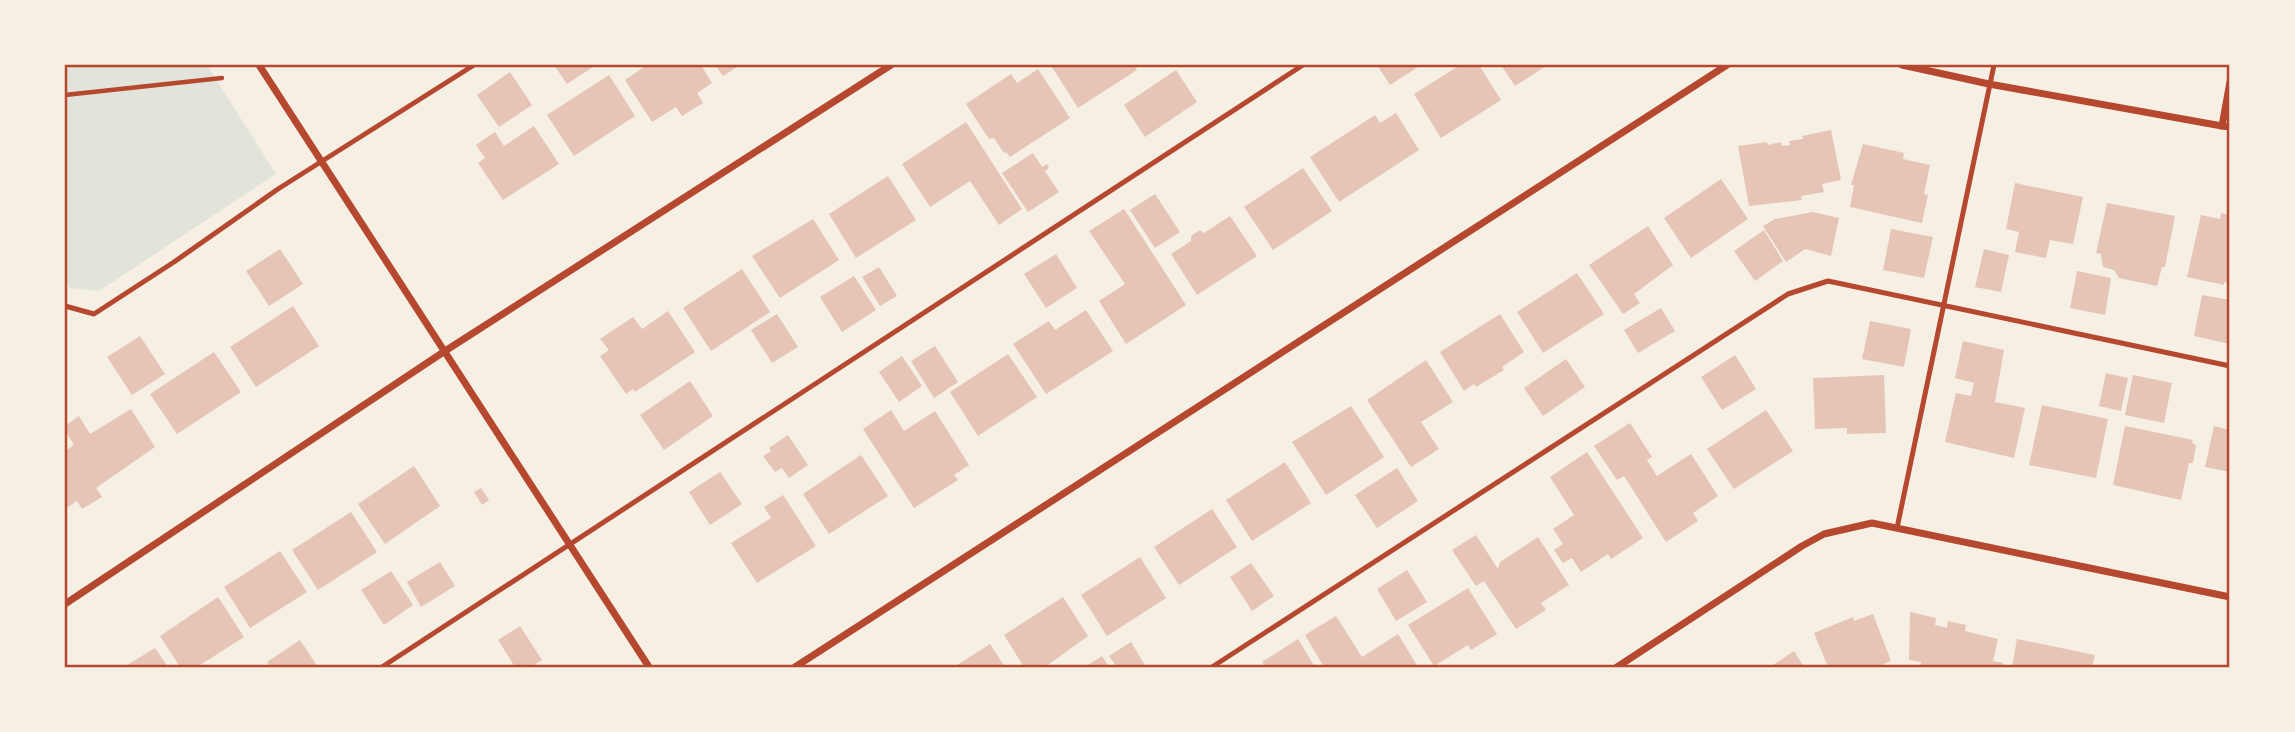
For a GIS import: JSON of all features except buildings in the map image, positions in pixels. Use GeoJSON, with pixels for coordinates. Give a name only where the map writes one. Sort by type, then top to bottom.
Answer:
{"type":"FeatureCollection","features":[{"type":"Feature","properties":{"kind":"street"},"geometry":{"type":"LineString","coordinates":[[259,65],[649,667]]}},
{"type":"Feature","properties":{"kind":"street"},"geometry":{"type":"LineString","coordinates":[[65,604],[446,351],[891,65]]}},
{"type":"Feature","properties":{"kind":"street"},"geometry":{"type":"LineString","coordinates":[[795,667],[1727,65]]}},
{"type":"Feature","properties":{"kind":"street"},"geometry":{"type":"LineString","coordinates":[[1902,65],[1989,84],[2226,126],[2230,82]]}},
{"type":"Feature","properties":{"kind":"street"},"geometry":{"type":"LineString","coordinates":[[1617,667],[1824,534],[1872,523],[2230,597]]}},
{"type":"Feature","properties":{"kind":"lane"},"geometry":{"type":"LineString","coordinates":[[65,306],[94,314],[322,162],[474,65]]}},
{"type":"Feature","properties":{"kind":"lane"},"geometry":{"type":"LineString","coordinates":[[382,667],[1303,65]]}},
{"type":"Feature","properties":{"kind":"lane"},"geometry":{"type":"LineString","coordinates":[[1897,528],[1994,65]]}},
{"type":"Feature","properties":{"kind":"lane"},"geometry":{"type":"LineString","coordinates":[[1212,667],[1788,294],[1828,281],[2230,366]]}},
{"type":"Feature","properties":{"kind":"path"},"geometry":{"type":"LineString","coordinates":[[65,95],[222,78]]}},
{"type":"Feature","properties":{"kind":"shaded area"},"geometry":{"type":"Polygon","coordinates":[[[65,65],[207,65],[276,174],[99,291],[70,288],[65,279],[65,65]]]}}]}
